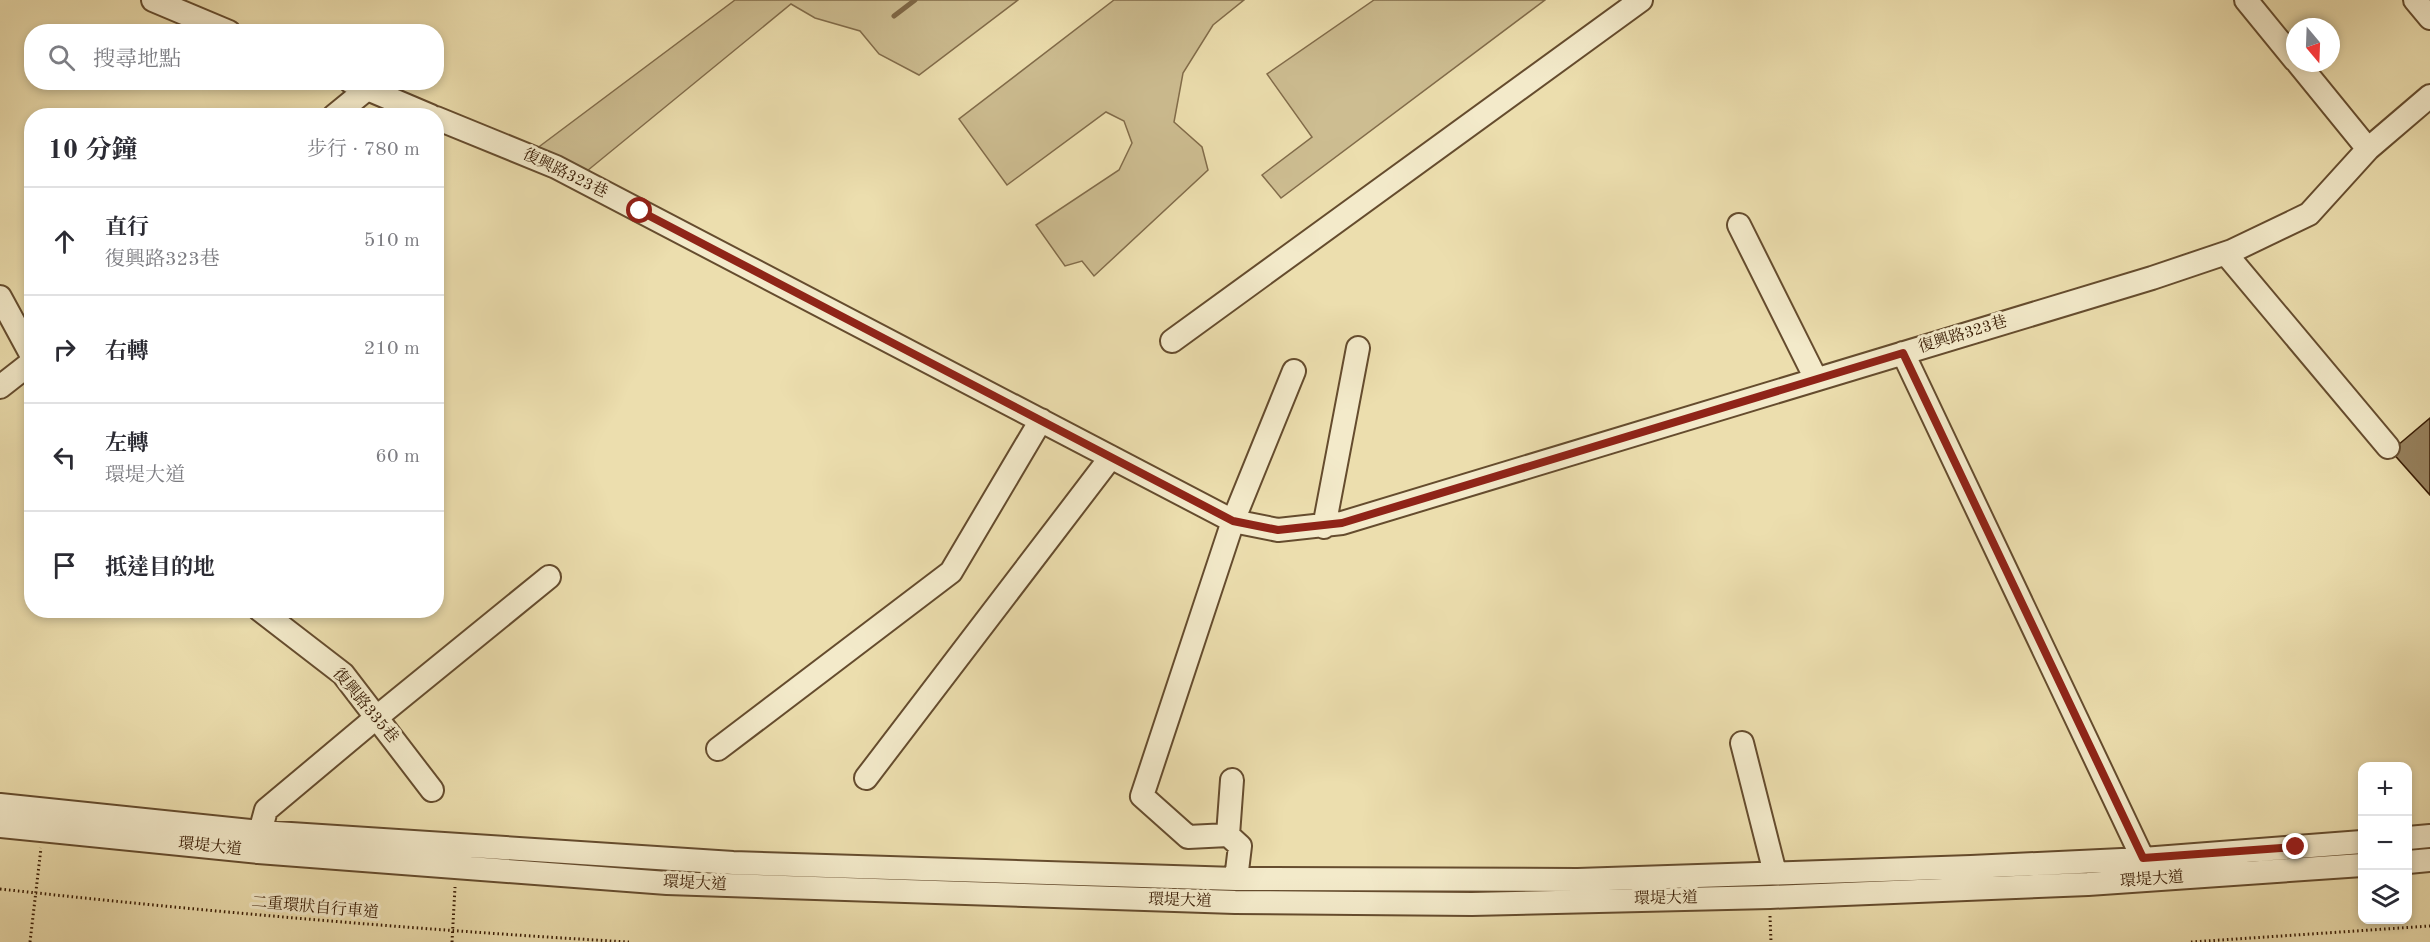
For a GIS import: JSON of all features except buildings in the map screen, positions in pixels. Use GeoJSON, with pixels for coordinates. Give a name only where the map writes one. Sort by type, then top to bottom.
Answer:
{"type":"FeatureCollection","features":[{"type":"Feature","properties":{"kind":"street"},"geometry":{"type":"LineString","coordinates":[[153,0],[210,24]]}},
{"type":"Feature","properties":{"kind":"street"},"geometry":{"type":"LineString","coordinates":[[1172,341],[1641,0]]}},
{"type":"Feature","properties":{"kind":"street"},"geometry":{"type":"LineString","coordinates":[[2246,0],[2286,49]]}},
{"type":"Feature","properties":{"kind":"street"},"geometry":{"type":"LineString","coordinates":[[2415,0],[2430,18]]}},
{"type":"Feature","properties":{"kind":"street"},"geometry":{"type":"LineString","coordinates":[[2305,72],[2368,149]]}},
{"type":"Feature","properties":{"kind":"street"},"geometry":{"type":"LineString","coordinates":[[341,108],[356,90]]}},
{"type":"Feature","properties":{"kind":"street"},"geometry":{"type":"LineString","coordinates":[[369,90],[412,108]]}},
{"type":"Feature","properties":{"kind":"street","name":"復興路323巷"},"geometry":{"type":"LineString","coordinates":[[444,121],[556,167],[1233,521],[1278,530],[1324,527],[1342,523],[2226,254],[2309,213],[2368,149],[2430,96]]}},
{"type":"Feature","properties":{"kind":"street"},"geometry":{"type":"LineString","coordinates":[[1739,225],[1816,379]]}},
{"type":"Feature","properties":{"kind":"street"},"geometry":{"type":"LineString","coordinates":[[2226,254],[2388,447]]}},
{"type":"Feature","properties":{"kind":"street"},"geometry":{"type":"LineString","coordinates":[[0,297],[24,341]]}},
{"type":"Feature","properties":{"kind":"street"},"geometry":{"type":"LineString","coordinates":[[1324,527],[1358,348]]}},
{"type":"Feature","properties":{"kind":"street"},"geometry":{"type":"LineString","coordinates":[[1903,353],[2143,858]]}},
{"type":"Feature","properties":{"kind":"street"},"geometry":{"type":"LineString","coordinates":[[0,387],[24,368]]}},
{"type":"Feature","properties":{"kind":"street"},"geometry":{"type":"LineString","coordinates":[[1236,879],[1240,846],[1228,835],[1188,837],[1142,796],[1233,521],[1294,371]]}},
{"type":"Feature","properties":{"kind":"street"},"geometry":{"type":"LineString","coordinates":[[718,749],[951,572],[1041,420]]}},
{"type":"Feature","properties":{"kind":"street"},"geometry":{"type":"LineString","coordinates":[[866,778],[1111,457]]}},
{"type":"Feature","properties":{"kind":"street"},"geometry":{"type":"LineString","coordinates":[[259,842],[266,810],[549,577]]}},
{"type":"Feature","properties":{"kind":"street","name":"復興路335巷"},"geometry":{"type":"LineString","coordinates":[[270,618],[343,674],[432,790]]}},
{"type":"Feature","properties":{"kind":"street"},"geometry":{"type":"LineString","coordinates":[[1742,743],[1775,873]]}},
{"type":"Feature","properties":{"kind":"street"},"geometry":{"type":"LineString","coordinates":[[1228,835],[1232,780]]}},
{"type":"Feature","properties":{"kind":"street","name":"環堤大道"},"geometry":{"type":"LineString","coordinates":[[0,805],[43,827]]}},
{"type":"Feature","properties":{"kind":"street","name":"環堤大道"},"geometry":{"type":"LineString","coordinates":[[0,826],[259,842],[733,863],[1236,879],[1578,880],[2143,858],[2358,842]]}},
{"type":"Feature","properties":{"kind":"street"},"geometry":{"type":"LineString","coordinates":[[2412,838],[2430,836]]}},
{"type":"Feature","properties":{"kind":"street","name":"環堤大道"},"geometry":{"type":"LineString","coordinates":[[259,842],[667,883],[1259,902],[1472,904],[1770,897],[2088,884],[2358,865]]}},
{"type":"Feature","properties":{"kind":"street"},"geometry":{"type":"LineString","coordinates":[[2296,847],[2297,870]]}},
{"type":"Feature","properties":{"kind":"street"},"geometry":{"type":"LineString","coordinates":[[2412,861],[2430,860]]}},
{"type":"Feature","properties":{"kind":"path"},"geometry":{"type":"LineString","coordinates":[[30,942],[43,827]]}},
{"type":"Feature","properties":{"kind":"path"},"geometry":{"type":"LineString","coordinates":[[452,942],[456,878]]}},
{"type":"Feature","properties":{"kind":"path","name":"二重環狀自行車道"},"geometry":{"type":"LineString","coordinates":[[0,889],[256,916],[452,932],[629,942]]}},
{"type":"Feature","properties":{"kind":"path"},"geometry":{"type":"LineString","coordinates":[[1770,908],[1771,942]]}},
{"type":"Feature","properties":{"kind":"path"},"geometry":{"type":"LineString","coordinates":[[2192,942],[2430,926]]}},
{"type":"Feature","properties":{"kind":"shaded area"},"geometry":{"type":"Polygon","coordinates":[[[735,0],[1018,0],[919,75],[879,54],[860,31],[815,18],[791,4],[587,171],[536,149],[735,0]]]}},
{"type":"Feature","properties":{"kind":"shaded area"},"geometry":{"type":"Polygon","coordinates":[[[1114,0],[1244,0],[1213,25],[1183,73],[1174,122],[1202,147],[1208,170],[1094,276],[1082,261],[1065,266],[1036,225],[1119,170],[1132,143],[1124,121],[1106,112],[1007,185],[959,119],[1114,0]]]}},
{"type":"Feature","properties":{"kind":"shaded area"},"geometry":{"type":"Polygon","coordinates":[[[1374,0],[1545,0],[1281,198],[1262,175],[1312,137],[1267,74],[1374,0]]]}},
{"type":"Feature","properties":{"kind":"waterway"},"geometry":{"type":"LineString","coordinates":[[894,16],[915,0]]}},
{"type":"Feature","properties":{"kind":"route"},"geometry":{"type":"LineString","coordinates":[[640,211],[1233,521],[1278,530],[1324,527],[1342,523],[1903,353],[2143,858],[2296,847]]}}]}
